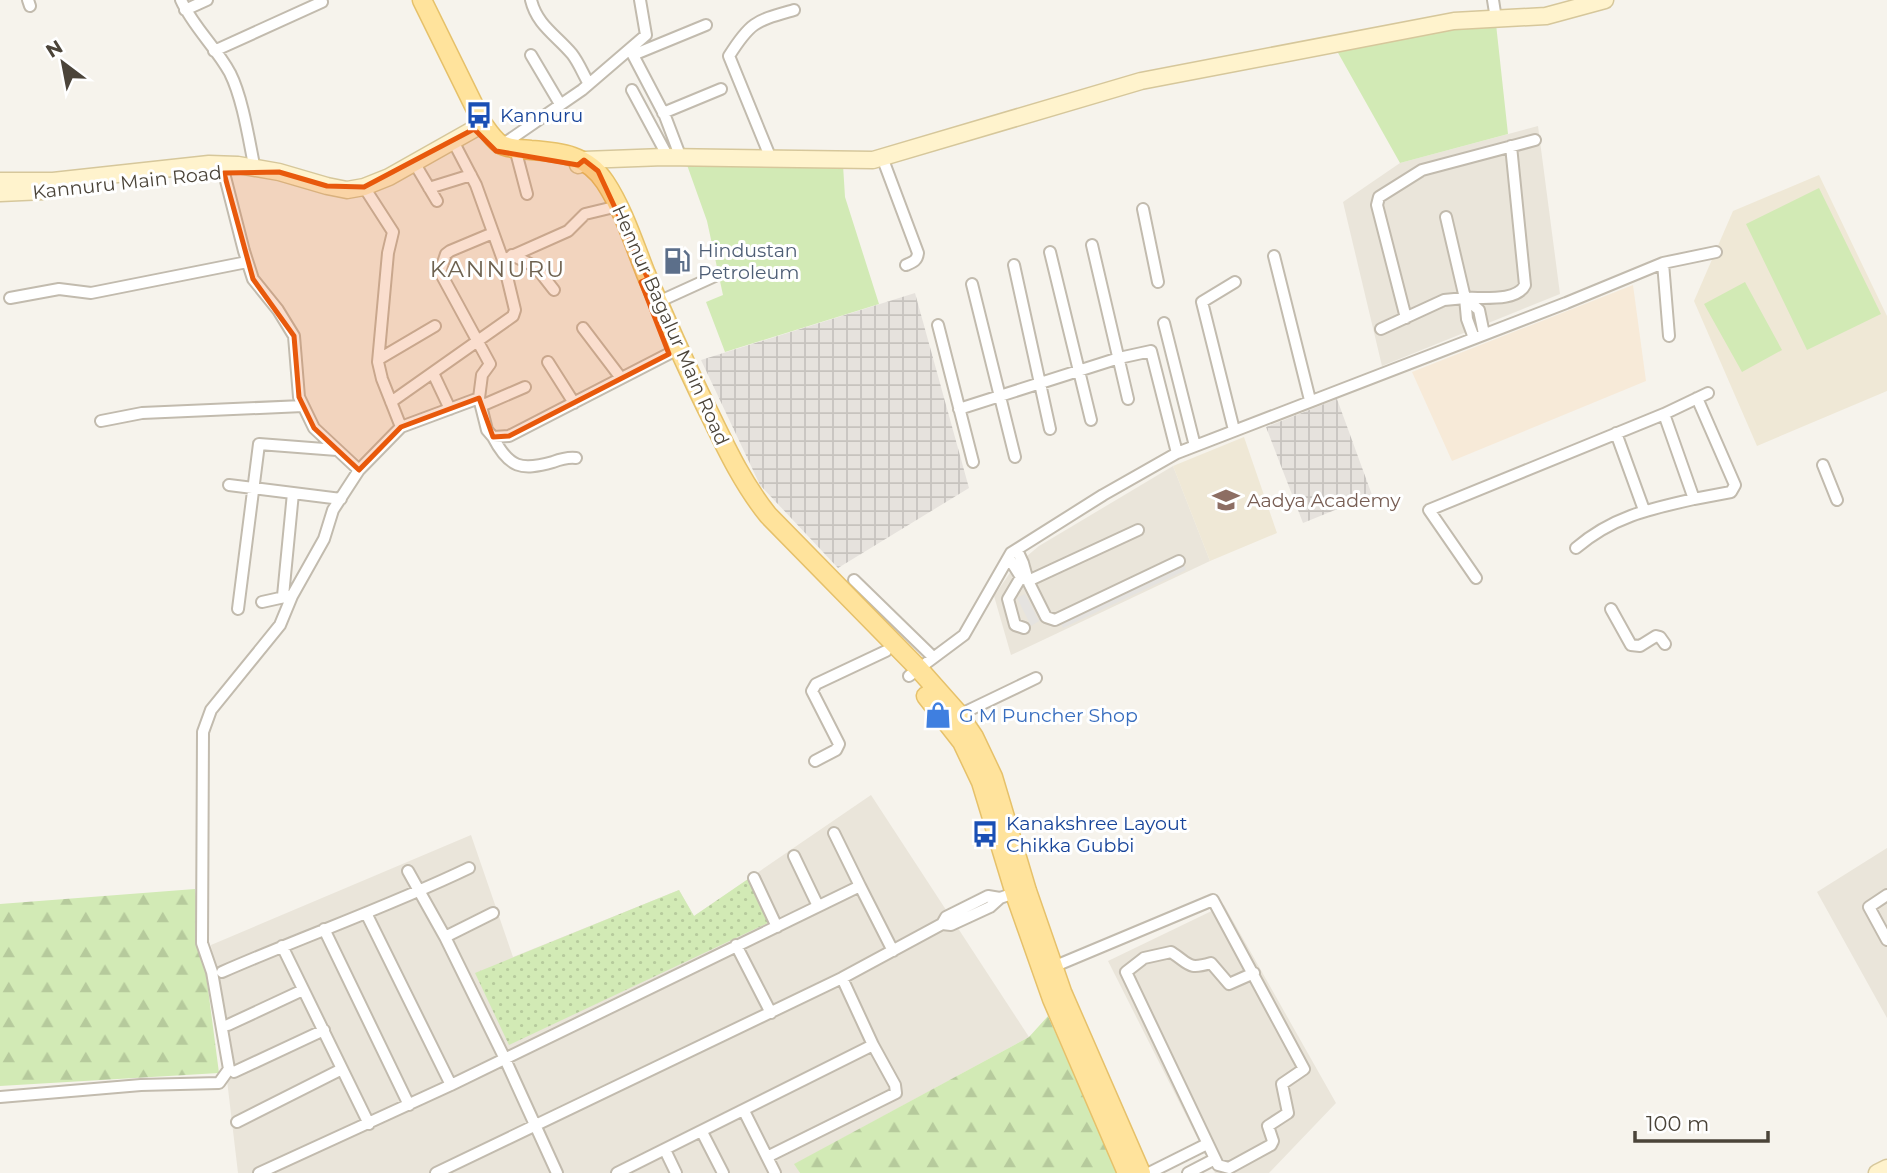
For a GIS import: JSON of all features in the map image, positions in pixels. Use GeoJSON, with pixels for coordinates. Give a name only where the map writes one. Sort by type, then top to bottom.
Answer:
{"type":"FeatureCollection","features":[{"type":"Feature","properties":{"kind":"main road"},"geometry":{"type":"LineString","coordinates":[[410,0],[479,126],[502,145],[518,149],[554,151],[581,163]]}},
{"type":"Feature","properties":{"kind":"main road"},"geometry":{"type":"LineString","coordinates":[[422,0],[485,142],[496,150],[517,156],[549,157],[581,163]]}},
{"type":"Feature","properties":{"kind":"main road","name":"Hennur Bagalur Main Road"},"geometry":{"type":"LineString","coordinates":[[581,163],[600,186],[644,280],[658,302],[673,351],[751,493],[914,672],[959,715],[974,737],[993,778],[1014,893],[1053,967],[1152,1172]]}},
{"type":"Feature","properties":{"kind":"main road","name":"Hennur Bagalur Main Road"},"geometry":{"type":"LineString","coordinates":[[581,163],[598,171],[607,184],[722,467],[739,496],[775,538],[886,651],[914,672],[962,742],[981,782],[1014,893],[1052,999],[1127,1173]]}},
{"type":"Feature","properties":{"kind":"street"},"geometry":{"type":"LineString","coordinates":[[207,0],[183,5],[230,74],[244,119],[255,170]]}},
{"type":"Feature","properties":{"kind":"street"},"geometry":{"type":"LineString","coordinates":[[531,0],[541,24],[571,53],[589,84]]}},
{"type":"Feature","properties":{"kind":"street"},"geometry":{"type":"LineString","coordinates":[[502,145],[589,84],[646,35],[640,0]]}},
{"type":"Feature","properties":{"kind":"street"},"geometry":{"type":"LineString","coordinates":[[1493,0],[1496,19]]}},
{"type":"Feature","properties":{"kind":"street"},"geometry":{"type":"LineString","coordinates":[[581,163],[675,158],[873,160],[1141,81],[1454,21],[1546,16],[1605,0]]}},
{"type":"Feature","properties":{"kind":"street"},"geometry":{"type":"LineString","coordinates":[[214,51],[322,2]]}},
{"type":"Feature","properties":{"kind":"street"},"geometry":{"type":"LineString","coordinates":[[771,159],[729,55],[743,34],[757,21],[794,10]]}},
{"type":"Feature","properties":{"kind":"street"},"geometry":{"type":"LineString","coordinates":[[675,158],[663,113],[634,55],[706,25]]}},
{"type":"Feature","properties":{"kind":"street"},"geometry":{"type":"LineString","coordinates":[[531,55],[560,104]]}},
{"type":"Feature","properties":{"kind":"street"},"geometry":{"type":"LineString","coordinates":[[663,113],[721,89]]}},
{"type":"Feature","properties":{"kind":"street"},"geometry":{"type":"LineString","coordinates":[[632,90],[675,158]]}},
{"type":"Feature","properties":{"kind":"street"},"geometry":{"type":"LineString","coordinates":[[0,181],[53,181],[209,164],[237,165],[279,172],[347,190],[364,187],[415,164],[479,126]]}},
{"type":"Feature","properties":{"kind":"street"},"geometry":{"type":"LineString","coordinates":[[1406,318],[1377,205],[1379,197],[1422,170],[1535,140]]}},
{"type":"Feature","properties":{"kind":"street"},"geometry":{"type":"LineString","coordinates":[[391,402],[478,342],[513,316],[515,310],[507,258],[493,233],[471,175],[453,141]]}},
{"type":"Feature","properties":{"kind":"street"},"geometry":{"type":"LineString","coordinates":[[1381,329],[1444,300],[1514,295],[1523,290],[1525,285],[1511,146]]}},
{"type":"Feature","properties":{"kind":"street"},"geometry":{"type":"LineString","coordinates":[[517,156],[527,194]]}},
{"type":"Feature","properties":{"kind":"street"},"geometry":{"type":"LineString","coordinates":[[882,158],[918,253],[914,262],[906,265]]}},
{"type":"Feature","properties":{"kind":"street"},"geometry":{"type":"LineString","coordinates":[[415,164],[437,201]]}},
{"type":"Feature","properties":{"kind":"street","name":"Kannuru Main Road"},"geometry":{"type":"LineString","coordinates":[[0,193],[57,191],[255,170]]}},
{"type":"Feature","properties":{"kind":"street"},"geometry":{"type":"LineString","coordinates":[[224,173],[253,279],[278,310],[293,336],[299,397],[314,428],[359,470]]}},
{"type":"Feature","properties":{"kind":"street"},"geometry":{"type":"LineString","coordinates":[[429,188],[471,175]]}},
{"type":"Feature","properties":{"kind":"street"},"geometry":{"type":"LineString","coordinates":[[364,187],[393,232],[388,253],[379,359],[382,380],[401,427]]}},
{"type":"Feature","properties":{"kind":"street"},"geometry":{"type":"LineString","coordinates":[[507,258],[568,230],[585,214],[610,208]]}},
{"type":"Feature","properties":{"kind":"street"},"geometry":{"type":"LineString","coordinates":[[1143,209],[1158,282]]}},
{"type":"Feature","properties":{"kind":"street"},"geometry":{"type":"LineString","coordinates":[[1447,217],[1465,298],[1479,310],[1479,336]]}},
{"type":"Feature","properties":{"kind":"street"},"geometry":{"type":"LineString","coordinates":[[493,233],[450,251],[446,254],[440,272],[490,364],[482,375],[480,402],[487,430],[500,452],[512,463],[523,468],[569,457],[576,458]]}},
{"type":"Feature","properties":{"kind":"street"},"geometry":{"type":"LineString","coordinates":[[1092,245],[1128,399]]}},
{"type":"Feature","properties":{"kind":"street"},"geometry":{"type":"LineString","coordinates":[[1050,252],[1091,420]]}},
{"type":"Feature","properties":{"kind":"street"},"geometry":{"type":"LineString","coordinates":[[914,672],[964,635],[1013,554],[1103,495],[1177,453],[1663,263],[1716,252]]}},
{"type":"Feature","properties":{"kind":"street"},"geometry":{"type":"LineString","coordinates":[[1273,256],[1310,400]]}},
{"type":"Feature","properties":{"kind":"street"},"geometry":{"type":"LineString","coordinates":[[507,258],[536,267],[554,290]]}},
{"type":"Feature","properties":{"kind":"street"},"geometry":{"type":"LineString","coordinates":[[10,298],[59,289],[91,293],[247,262]]}},
{"type":"Feature","properties":{"kind":"street"},"geometry":{"type":"LineString","coordinates":[[1663,263],[1669,336]]}},
{"type":"Feature","properties":{"kind":"street"},"geometry":{"type":"LineString","coordinates":[[1013,265],[1050,429]]}},
{"type":"Feature","properties":{"kind":"street"},"geometry":{"type":"LineString","coordinates":[[658,302],[715,276]]}},
{"type":"Feature","properties":{"kind":"street"},"geometry":{"type":"LineString","coordinates":[[1234,430],[1202,302],[1235,282]]}},
{"type":"Feature","properties":{"kind":"street"},"geometry":{"type":"LineString","coordinates":[[972,284],[1015,457]]}},
{"type":"Feature","properties":{"kind":"street"},"geometry":{"type":"LineString","coordinates":[[1164,323],[1195,446]]}},
{"type":"Feature","properties":{"kind":"street"},"geometry":{"type":"LineString","coordinates":[[938,325],[973,462]]}},
{"type":"Feature","properties":{"kind":"street"},"geometry":{"type":"LineString","coordinates":[[379,359],[435,326]]}},
{"type":"Feature","properties":{"kind":"street"},"geometry":{"type":"LineString","coordinates":[[583,328],[621,378]]}},
{"type":"Feature","properties":{"kind":"street"},"geometry":{"type":"LineString","coordinates":[[493,438],[509,436],[673,351]]}},
{"type":"Feature","properties":{"kind":"street"},"geometry":{"type":"LineString","coordinates":[[959,409],[1119,358],[1151,351],[1177,453]]}},
{"type":"Feature","properties":{"kind":"street"},"geometry":{"type":"LineString","coordinates":[[548,362],[573,403]]}},
{"type":"Feature","properties":{"kind":"street"},"geometry":{"type":"LineString","coordinates":[[433,373],[450,409]]}},
{"type":"Feature","properties":{"kind":"street"},"geometry":{"type":"LineString","coordinates":[[262,603],[288,596],[324,539],[334,510],[359,470],[401,427],[525,387]]}},
{"type":"Feature","properties":{"kind":"street"},"geometry":{"type":"LineString","coordinates":[[1476,578],[1429,510],[1664,414],[1708,393]]}},
{"type":"Feature","properties":{"kind":"street"},"geometry":{"type":"LineString","coordinates":[[1576,548],[1596,531],[1644,510],[1731,492],[1735,485],[1697,398]]}},
{"type":"Feature","properties":{"kind":"street"},"geometry":{"type":"LineString","coordinates":[[101,421],[142,413],[303,405]]}},
{"type":"Feature","properties":{"kind":"street"},"geometry":{"type":"LineString","coordinates":[[1664,414],[1694,499]]}},
{"type":"Feature","properties":{"kind":"street"},"geometry":{"type":"LineString","coordinates":[[1616,433],[1644,510]]}},
{"type":"Feature","properties":{"kind":"street"},"geometry":{"type":"LineString","coordinates":[[238,609],[259,444],[337,450]]}},
{"type":"Feature","properties":{"kind":"street"},"geometry":{"type":"LineString","coordinates":[[1823,465],[1837,500]]}},
{"type":"Feature","properties":{"kind":"street"},"geometry":{"type":"LineString","coordinates":[[229,485],[341,499]]}},
{"type":"Feature","properties":{"kind":"street"},"geometry":{"type":"LineString","coordinates":[[0,1097],[141,1085],[219,1083],[227,1074],[229,1069],[212,972],[202,943],[203,732],[211,710],[280,625],[288,596],[293,493]]}},
{"type":"Feature","properties":{"kind":"street"},"geometry":{"type":"LineString","coordinates":[[1024,628],[1014,625],[1008,599],[1024,579],[1138,530]]}},
{"type":"Feature","properties":{"kind":"street"},"geometry":{"type":"LineString","coordinates":[[1013,554],[1043,614],[1055,621],[1179,561]]}},
{"type":"Feature","properties":{"kind":"street"},"geometry":{"type":"LineString","coordinates":[[854,580],[933,657]]}},
{"type":"Feature","properties":{"kind":"street"},"geometry":{"type":"LineString","coordinates":[[1611,609],[1631,645],[1640,646],[1656,636],[1665,644]]}},
{"type":"Feature","properties":{"kind":"street"},"geometry":{"type":"LineString","coordinates":[[815,761],[836,750],[839,744],[812,691],[816,684],[886,651]]}},
{"type":"Feature","properties":{"kind":"street"},"geometry":{"type":"LineString","coordinates":[[959,715],[1036,678]]}},
{"type":"Feature","properties":{"kind":"street"},"geometry":{"type":"LineString","coordinates":[[834,834],[893,951]]}},
{"type":"Feature","properties":{"kind":"street"},"geometry":{"type":"LineString","coordinates":[[794,856],[818,906]]}},
{"type":"Feature","properties":{"kind":"street"},"geometry":{"type":"LineString","coordinates":[[222,972],[421,891],[469,868]]}},
{"type":"Feature","properties":{"kind":"street"},"geometry":{"type":"LineString","coordinates":[[408,871],[445,937],[558,1173]]}},
{"type":"Feature","properties":{"kind":"street"},"geometry":{"type":"LineString","coordinates":[[754,878],[777,926]]}},
{"type":"Feature","properties":{"kind":"street"},"geometry":{"type":"LineString","coordinates":[[259,1173],[451,1085],[860,886]]}},
{"type":"Feature","properties":{"kind":"street"},"geometry":{"type":"LineString","coordinates":[[436,1173],[771,1013],[942,924],[951,925],[1014,893]]}},
{"type":"Feature","properties":{"kind":"street"},"geometry":{"type":"LineString","coordinates":[[1887,895],[1869,907],[1887,940]]}},
{"type":"Feature","properties":{"kind":"street"},"geometry":{"type":"LineString","coordinates":[[1053,967],[1213,900],[1304,1069],[1282,1084],[1288,1113],[1268,1126],[1273,1141],[1271,1145],[1229,1168],[1188,1173]]}},
{"type":"Feature","properties":{"kind":"street"},"geometry":{"type":"LineString","coordinates":[[366,913],[451,1085]]}},
{"type":"Feature","properties":{"kind":"street"},"geometry":{"type":"LineString","coordinates":[[445,937],[493,913]]}},
{"type":"Feature","properties":{"kind":"street"},"geometry":{"type":"LineString","coordinates":[[324,929],[409,1105]]}},
{"type":"Feature","properties":{"kind":"street"},"geometry":{"type":"LineString","coordinates":[[736,945],[771,1013]]}},
{"type":"Feature","properties":{"kind":"street"},"geometry":{"type":"LineString","coordinates":[[282,946],[369,1124]]}},
{"type":"Feature","properties":{"kind":"street"},"geometry":{"type":"LineString","coordinates":[[1220,1167],[1126,972],[1144,958],[1171,952],[1186,965],[1215,965],[1229,984],[1254,973]]}},
{"type":"Feature","properties":{"kind":"street"},"geometry":{"type":"LineString","coordinates":[[767,1157],[896,1093],[895,1085],[842,978]]}},
{"type":"Feature","properties":{"kind":"street"},"geometry":{"type":"LineString","coordinates":[[228,1025],[303,990]]}},
{"type":"Feature","properties":{"kind":"street"},"geometry":{"type":"LineString","coordinates":[[234,1072],[324,1030]]}},
{"type":"Feature","properties":{"kind":"street"},"geometry":{"type":"LineString","coordinates":[[621,1172],[873,1045]]}},
{"type":"Feature","properties":{"kind":"street"},"geometry":{"type":"LineString","coordinates":[[237,1122],[342,1069]]}},
{"type":"Feature","properties":{"kind":"street"},"geometry":{"type":"LineString","coordinates":[[744,1111],[775,1173]]}},
{"type":"Feature","properties":{"kind":"street"},"geometry":{"type":"LineString","coordinates":[[702,1132],[723,1173]]}},
{"type":"Feature","properties":{"kind":"street"},"geometry":{"type":"LineString","coordinates":[[1152,1172],[1207,1144]]}},
{"type":"Feature","properties":{"kind":"street"},"geometry":{"type":"LineString","coordinates":[[665,1150],[676,1173]]}},
{"type":"Feature","properties":{"kind":"street"},"geometry":{"type":"LineString","coordinates":[[1877,1173],[1887,1168]]}},
{"type":"Feature","properties":{"kind":"highlighted area"},"geometry":{"type":"Polygon","coordinates":[[[474,129],[496,151],[578,165],[584,160],[598,171],[648,279],[641,282],[669,354],[509,436],[493,437],[479,398],[401,427],[359,470],[314,428],[299,397],[294,336],[253,279],[224,173],[279,172],[327,186],[364,187],[474,129]]]}},
{"type":"Feature","properties":{"kind":"shaded area"},"geometry":{"type":"Polygon","coordinates":[[[1538,126],[1560,294],[1382,366],[1343,202],[1400,163],[1538,126]]]}},
{"type":"Feature","properties":{"kind":"shaded area"},"geometry":{"type":"Polygon","coordinates":[[[1819,175],[1887,316],[1887,391],[1757,446],[1694,301],[1733,211],[1819,175]]]}},
{"type":"Feature","properties":{"kind":"shaded area"},"geometry":{"type":"Polygon","coordinates":[[[1633,285],[1646,381],[1452,461],[1412,372],[1633,285]]]}},
{"type":"Feature","properties":{"kind":"shaded area"},"geometry":{"type":"Polygon","coordinates":[[[915,293],[969,488],[838,568],[760,485],[701,360],[915,293]]]}},
{"type":"Feature","properties":{"kind":"shaded area"},"geometry":{"type":"Polygon","coordinates":[[[1337,399],[1372,495],[1303,523],[1266,427],[1337,399]]]}},
{"type":"Feature","properties":{"kind":"shaded area","name":"Aadya Academy"},"geometry":{"type":"Polygon","coordinates":[[[1244,437],[1277,533],[1210,561],[1173,466],[1244,437]]]}},
{"type":"Feature","properties":{"kind":"shaded area"},"geometry":{"type":"Polygon","coordinates":[[[1173,466],[1210,561],[1011,655],[994,596],[1014,567],[1039,546],[1173,466]]]}},
{"type":"Feature","properties":{"kind":"shaded area"},"geometry":{"type":"Polygon","coordinates":[[[1183,563],[1186,570],[1063,628],[1060,621],[1183,563]]]}},
{"type":"Feature","properties":{"kind":"shaded area"},"geometry":{"type":"Polygon","coordinates":[[[1025,594],[1039,621],[1031,626],[1017,598],[1025,594]]]}},
{"type":"Feature","properties":{"kind":"shaded area"},"geometry":{"type":"Polygon","coordinates":[[[871,795],[1029,1037],[795,1164],[800,1173],[238,1173],[211,945],[471,835],[513,957],[679,890],[694,916],[871,795]]]}},
{"type":"Feature","properties":{"kind":"shaded area"},"geometry":{"type":"Polygon","coordinates":[[[1887,848],[1887,1018],[1817,892],[1887,848]]]}},
{"type":"Feature","properties":{"kind":"shaded area"},"geometry":{"type":"Polygon","coordinates":[[[1224,905],[1336,1103],[1269,1173],[1215,1173],[1108,961],[1224,905]]]}},
{"type":"Feature","properties":{"kind":"green space"},"geometry":{"type":"Polygon","coordinates":[[[1496,24],[1508,134],[1400,163],[1337,51],[1496,24]]]}},
{"type":"Feature","properties":{"kind":"green space"},"geometry":{"type":"Polygon","coordinates":[[[687,165],[843,165],[845,197],[879,304],[725,352],[706,302],[723,295],[707,221],[687,165]]]}},
{"type":"Feature","properties":{"kind":"green space"},"geometry":{"type":"Polygon","coordinates":[[[1819,188],[1881,314],[1807,350],[1746,224],[1819,188]]]}},
{"type":"Feature","properties":{"kind":"green space"},"geometry":{"type":"Polygon","coordinates":[[[1745,282],[1782,350],[1742,372],[1704,304],[1745,282]]]}},
{"type":"Feature","properties":{"kind":"green space"},"geometry":{"type":"Polygon","coordinates":[[[751,877],[770,922],[509,1045],[475,973],[679,890],[694,916],[751,877]]]}},
{"type":"Feature","properties":{"kind":"green space"},"geometry":{"type":"Polygon","coordinates":[[[195,889],[219,1073],[0,1086],[0,904],[195,889]]]}},
{"type":"Feature","properties":{"kind":"green space"},"geometry":{"type":"Polygon","coordinates":[[[1048,1016],[1117,1173],[800,1173],[794,1164],[1029,1037],[1048,1016]]]}},
{"type":"Feature","properties":{"kind":"place","name":"Kannuru"},"geometry":{"type":"Point","coordinates":[479,115]}},
{"type":"Feature","properties":{"kind":"place","name":"Hindustan Petroleum"},"geometry":{"type":"Point","coordinates":[677,261]}},
{"type":"Feature","properties":{"kind":"place","name":"Aadya Academy"},"geometry":{"type":"Point","coordinates":[1226,500]}},
{"type":"Feature","properties":{"kind":"place","name":"G M Puncher Shop"},"geometry":{"type":"Point","coordinates":[938,715]}},
{"type":"Feature","properties":{"kind":"place","name":"Kanakshree Layout Chikka Gubbi"},"geometry":{"type":"Point","coordinates":[985,834]}},
{"type":"Feature","properties":{"kind":"district","name":"KANNURU"},"geometry":{"type":"Point","coordinates":[498,269]}}]}
